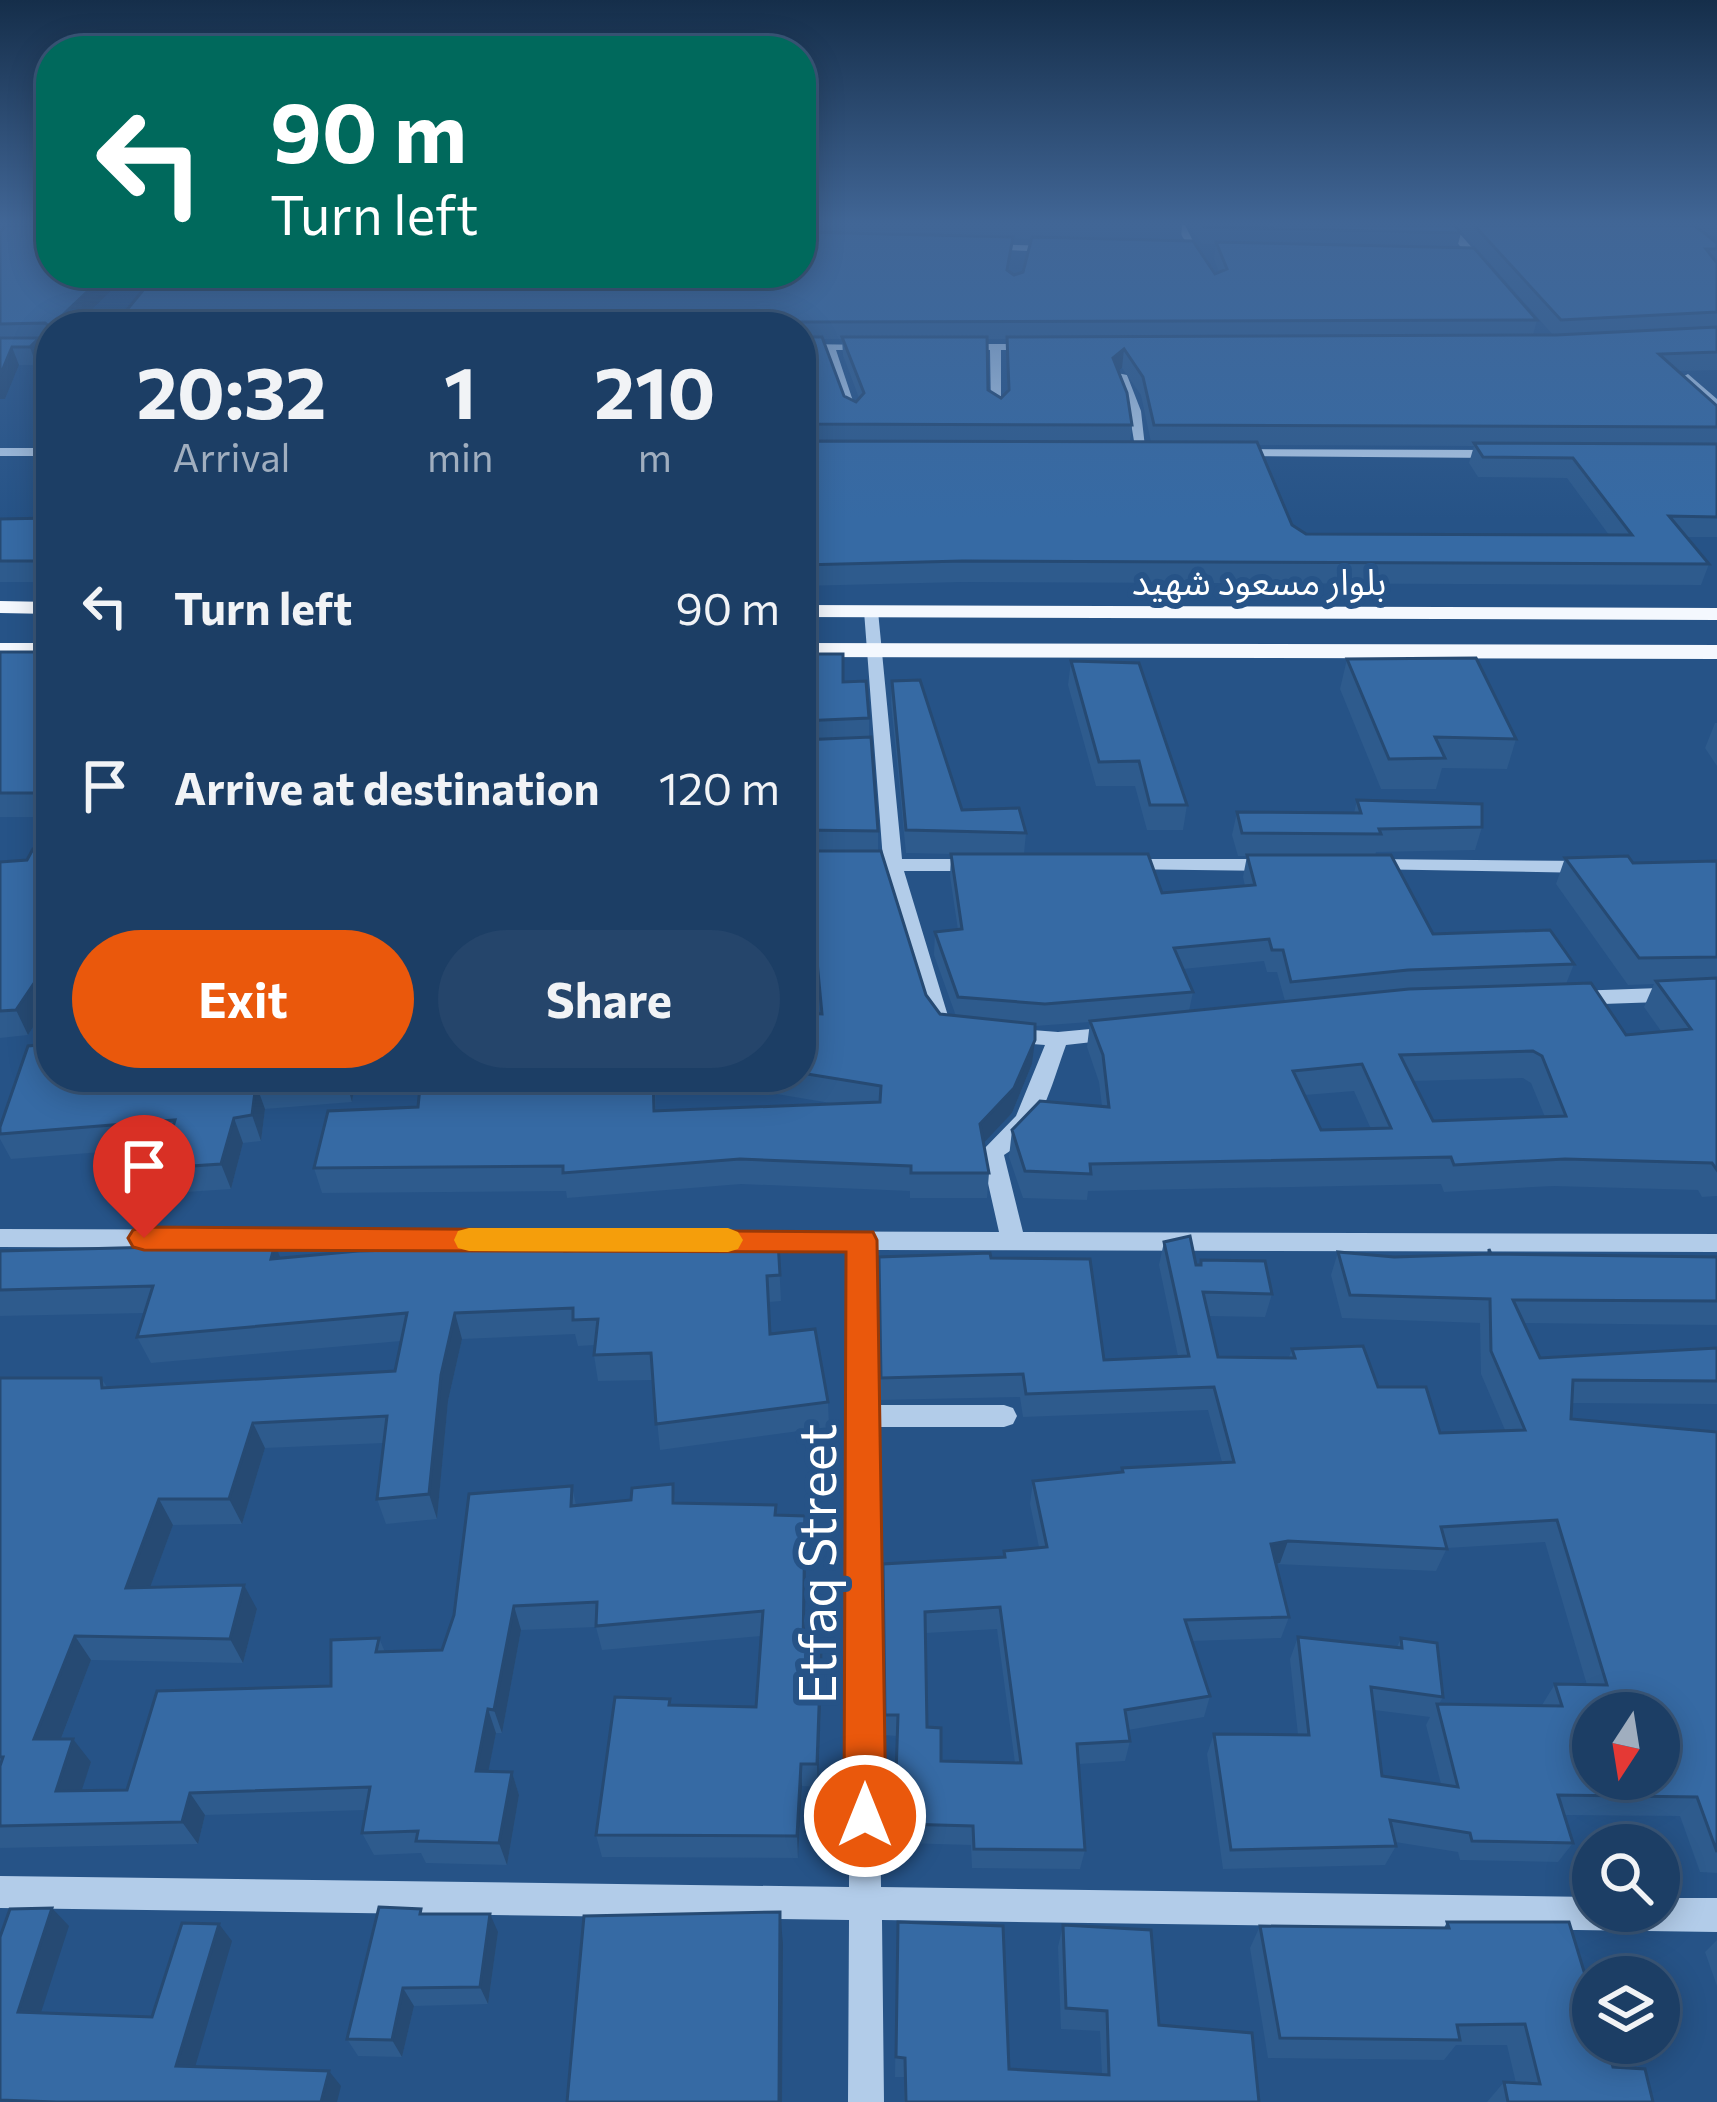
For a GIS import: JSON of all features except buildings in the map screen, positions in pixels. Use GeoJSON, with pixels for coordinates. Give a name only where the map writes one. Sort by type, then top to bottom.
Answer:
{"type":"FeatureCollection","features":[{"type":"Feature","properties":{"kind":"main road"},"geometry":{"type":"LineString","coordinates":[[0,607],[36,608]]}},
{"type":"Feature","properties":{"kind":"main road","name":"بلوار مسعود شهید"},"geometry":{"type":"LineString","coordinates":[[816,611],[1717,614]]}},
{"type":"Feature","properties":{"kind":"main road"},"geometry":{"type":"LineString","coordinates":[[1246,613],[1261,652]]}},
{"type":"Feature","properties":{"kind":"main road"},"geometry":{"type":"LineString","coordinates":[[0,650],[36,650]]}},
{"type":"Feature","properties":{"kind":"main road","name":"بلوار مسعود شهید"},"geometry":{"type":"LineString","coordinates":[[816,650],[1717,652]]}},
{"type":"Feature","properties":{"kind":"street"},"geometry":{"type":"LineString","coordinates":[[816,347],[876,347]]}},
{"type":"Feature","properties":{"kind":"street"},"geometry":{"type":"LineString","coordinates":[[829,347],[854,413]]}},
{"type":"Feature","properties":{"kind":"street"},"geometry":{"type":"LineString","coordinates":[[947,347],[1042,347]]}},
{"type":"Feature","properties":{"kind":"street"},"geometry":{"type":"LineString","coordinates":[[995,347],[997,409]]}},
{"type":"Feature","properties":{"kind":"street"},"geometry":{"type":"LineString","coordinates":[[0,348],[36,348]]}},
{"type":"Feature","properties":{"kind":"street"},"geometry":{"type":"LineString","coordinates":[[1121,375],[1135,410],[1142,453]]}},
{"type":"Feature","properties":{"kind":"street"},"geometry":{"type":"LineString","coordinates":[[1688,377],[1717,406]]}},
{"type":"Feature","properties":{"kind":"street"},"geometry":{"type":"LineString","coordinates":[[0,452],[36,452]]}},
{"type":"Feature","properties":{"kind":"street"},"geometry":{"type":"LineString","coordinates":[[1119,453],[1166,453]]}},
{"type":"Feature","properties":{"kind":"street"},"geometry":{"type":"LineString","coordinates":[[1214,453],[1502,454]]}},
{"type":"Feature","properties":{"kind":"street"},"geometry":{"type":"LineString","coordinates":[[871,611],[893,865],[939,1019],[950,1031],[1058,1039],[1127,1032]]}},
{"type":"Feature","properties":{"kind":"street"},"geometry":{"type":"LineString","coordinates":[[861,752],[881,751]]}},
{"type":"Feature","properties":{"kind":"street"},"geometry":{"type":"LineString","coordinates":[[870,865],[1008,865]]}},
{"type":"Feature","properties":{"kind":"street"},"geometry":{"type":"LineString","coordinates":[[1101,865],[1285,865]]}},
{"type":"Feature","properties":{"kind":"street"},"geometry":{"type":"LineString","coordinates":[[1354,865],[1604,867]]}},
{"type":"Feature","properties":{"kind":"street"},"geometry":{"type":"LineString","coordinates":[[1559,998],[1717,993]]}},
{"type":"Feature","properties":{"kind":"street"},"geometry":{"type":"LineString","coordinates":[[1013,1241],[992,1152],[1007,1146],[1024,1119],[1058,1039]]}},
{"type":"Feature","properties":{"kind":"street"},"geometry":{"type":"LineString","coordinates":[[0,1238],[1710,1244],[1717,1273]]}},
{"type":"Feature","properties":{"kind":"street","name":"Etfaq Street"},"geometry":{"type":"LineString","coordinates":[[862,1240],[866,2102]]}},
{"type":"Feature","properties":{"kind":"street"},"geometry":{"type":"LineString","coordinates":[[862,1416],[1004,1416]]}},
{"type":"Feature","properties":{"kind":"street"},"geometry":{"type":"LineString","coordinates":[[0,1892],[1717,1915]]}},
{"type":"Feature","properties":{"kind":"slow traffic"},"geometry":{"type":"LineString","coordinates":[[469,1240],[728,1240]]}},
{"type":"Feature","properties":{"kind":"route"},"geometry":{"type":"LineString","coordinates":[[144,1238],[862,1240],[865,1816]]}}]}
